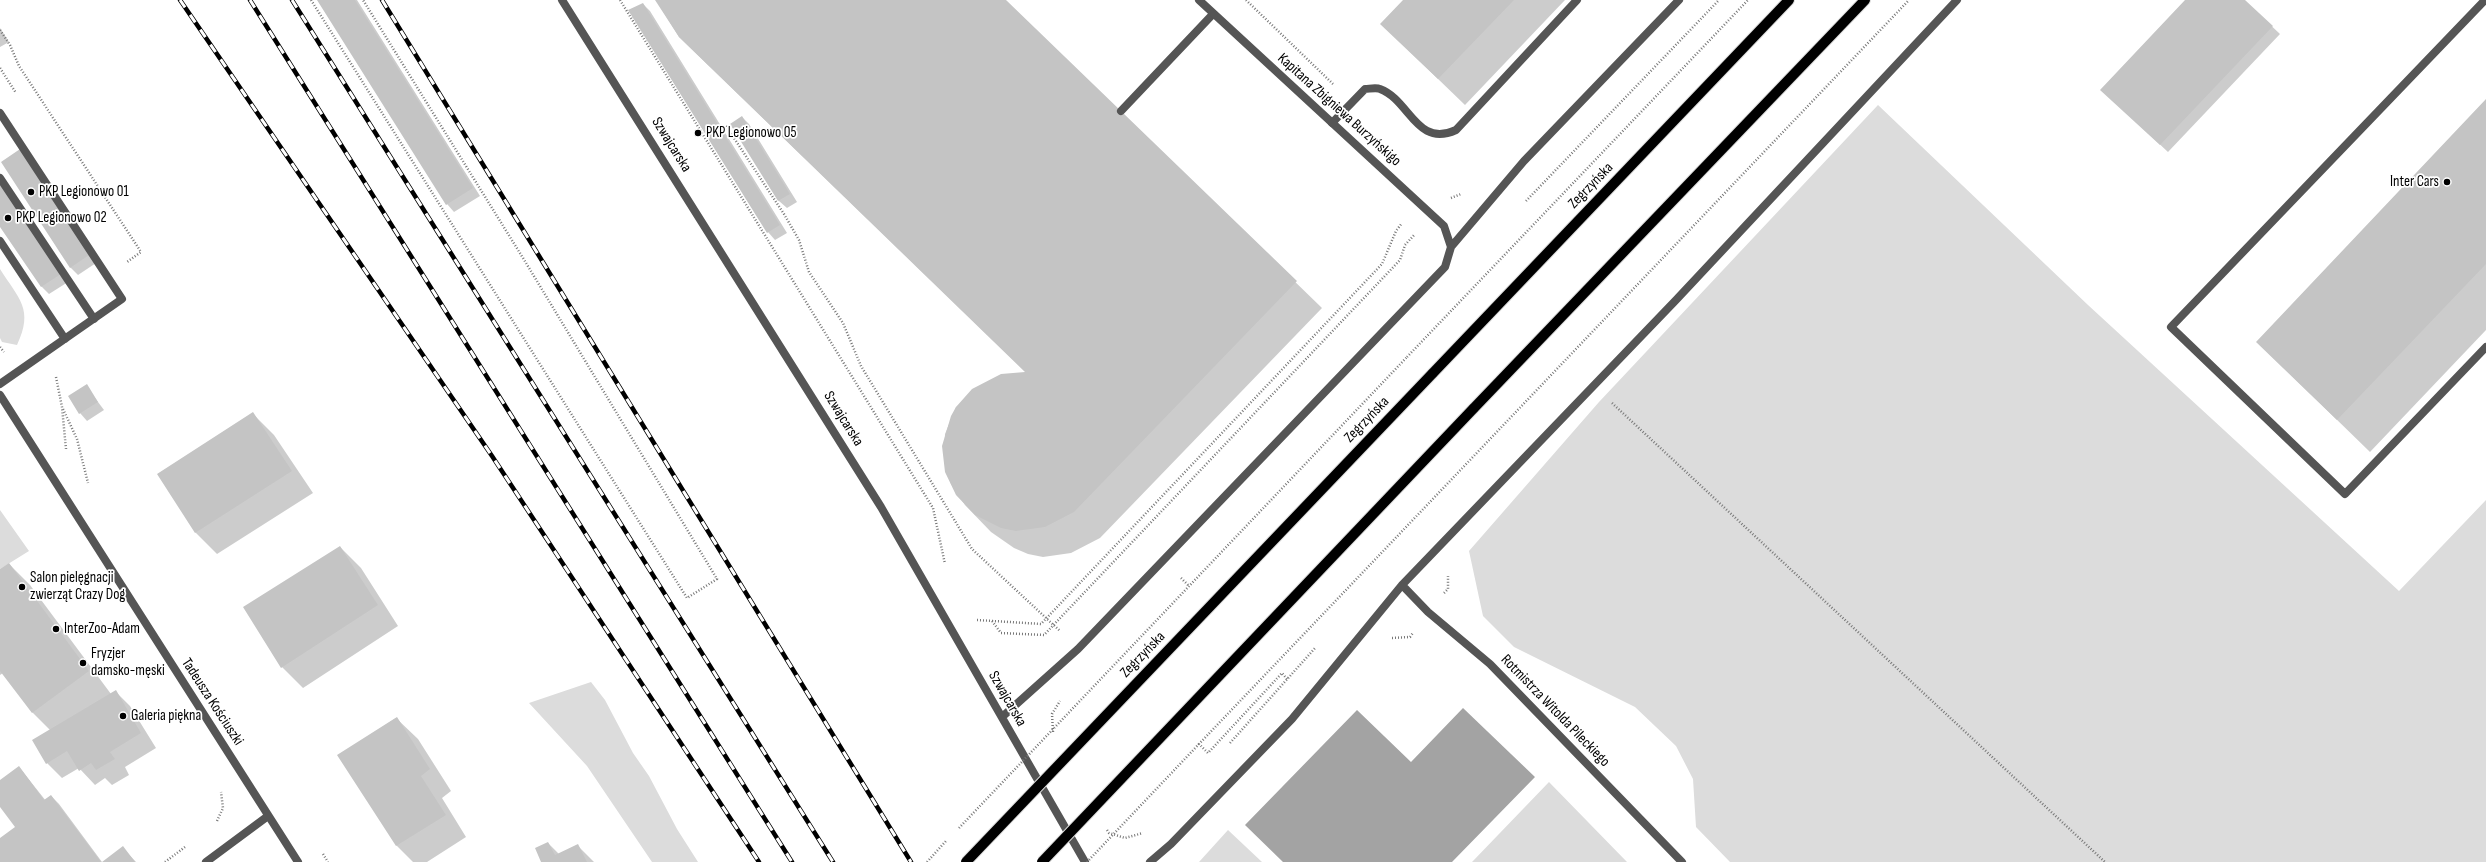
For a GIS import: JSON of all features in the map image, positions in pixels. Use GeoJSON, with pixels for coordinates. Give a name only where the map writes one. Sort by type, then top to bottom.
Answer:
{"type":"FeatureCollection","features":[{"type":"Feature","properties":{"kind":"main road","name":"Zegrzyńska"},"geometry":{"type":"LineString","coordinates":[[966,862],[1789,0]]}},
{"type":"Feature","properties":{"kind":"main road"},"geometry":{"type":"LineString","coordinates":[[1042,862],[1865,0]]}},
{"type":"Feature","properties":{"kind":"street","name":"Szwajcarska"},"geometry":{"type":"LineString","coordinates":[[562,0],[881,507],[1086,862]]}},
{"type":"Feature","properties":{"kind":"street","name":"Kapitana Zbigniewa Burzyńskigo"},"geometry":{"type":"LineString","coordinates":[[1199,0],[1444,226],[1451,247]]}},
{"type":"Feature","properties":{"kind":"street"},"geometry":{"type":"LineString","coordinates":[[1332,123],[1365,89],[1379,88],[1388,93],[1424,129],[1432,134],[1445,134],[1456,130],[1577,0]]}},
{"type":"Feature","properties":{"kind":"street"},"geometry":{"type":"LineString","coordinates":[[1002,717],[1078,649],[1440,273],[1445,267],[1451,247],[1524,161],[1679,0]]}},
{"type":"Feature","properties":{"kind":"street"},"geometry":{"type":"LineString","coordinates":[[1150,862],[1171,844],[1292,720],[1402,585],[1594,386],[1957,0]]}},
{"type":"Feature","properties":{"kind":"street"},"geometry":{"type":"LineString","coordinates":[[2485,0],[2171,327],[2345,494],[2486,347]]}},
{"type":"Feature","properties":{"kind":"street"},"geometry":{"type":"LineString","coordinates":[[1121,111],[1214,14]]}},
{"type":"Feature","properties":{"kind":"street"},"geometry":{"type":"LineString","coordinates":[[0,113],[122,299],[0,384]]}},
{"type":"Feature","properties":{"kind":"street"},"geometry":{"type":"LineString","coordinates":[[0,178],[94,319]]}},
{"type":"Feature","properties":{"kind":"street"},"geometry":{"type":"LineString","coordinates":[[0,241],[65,339]]}},
{"type":"Feature","properties":{"kind":"street","name":"Tadeusza Kościuszki"},"geometry":{"type":"LineString","coordinates":[[0,395],[298,862]]}},
{"type":"Feature","properties":{"kind":"street","name":"Rotmistrza Witolda Pileckiego"},"geometry":{"type":"LineString","coordinates":[[1402,585],[1428,612],[1490,664],[1682,862]]}},
{"type":"Feature","properties":{"kind":"street"},"geometry":{"type":"LineString","coordinates":[[206,862],[268,816]]}},
{"type":"Feature","properties":{"kind":"path"},"geometry":{"type":"LineString","coordinates":[[311,0],[687,598],[717,579],[523,258],[363,0]]}},
{"type":"Feature","properties":{"kind":"path"},"geometry":{"type":"LineString","coordinates":[[620,0],[933,508],[946,568]]}},
{"type":"Feature","properties":{"kind":"path"},"geometry":{"type":"LineString","coordinates":[[1246,0],[1334,85]]}},
{"type":"Feature","properties":{"kind":"path"},"geometry":{"type":"LineString","coordinates":[[1526,202],[1719,0]]}},
{"type":"Feature","properties":{"kind":"path"},"geometry":{"type":"LineString","coordinates":[[954,833],[1748,0]]}},
{"type":"Feature","properties":{"kind":"path"},"geometry":{"type":"LineString","coordinates":[[1086,862],[1909,0]]}},
{"type":"Feature","properties":{"kind":"path"},"geometry":{"type":"LineString","coordinates":[[0,30],[10,45],[19,66],[141,252]]}},
{"type":"Feature","properties":{"kind":"path"},"geometry":{"type":"LineString","coordinates":[[726,126],[799,240],[809,272],[842,323],[861,366],[972,550],[1046,617]]}},
{"type":"Feature","properties":{"kind":"path"},"geometry":{"type":"LineString","coordinates":[[975,617],[978,621],[1041,624],[1382,264],[1396,231],[1404,221]]}},
{"type":"Feature","properties":{"kind":"path"},"geometry":{"type":"LineString","coordinates":[[992,621],[1001,633],[1044,635],[1400,260],[1405,245],[1419,230]]}},
{"type":"Feature","properties":{"kind":"path"},"geometry":{"type":"LineString","coordinates":[[51,349],[62,407],[66,450]]}},
{"type":"Feature","properties":{"kind":"path"},"geometry":{"type":"LineString","coordinates":[[1594,386],[2105,862]]}},
{"type":"Feature","properties":{"kind":"path"},"geometry":{"type":"LineString","coordinates":[[62,407],[77,440],[88,486]]}},
{"type":"Feature","properties":{"kind":"path"},"geometry":{"type":"LineString","coordinates":[[1199,744],[1208,753],[1282,673],[1287,679]]}},
{"type":"Feature","properties":{"kind":"path"},"geometry":{"type":"LineString","coordinates":[[212,825],[217,820],[223,808],[223,796],[218,786]]}},
{"type":"Feature","properties":{"kind":"path"},"geometry":{"type":"LineString","coordinates":[[927,862],[948,839]]}},
{"type":"Feature","properties":{"kind":"path"},"geometry":{"type":"LineString","coordinates":[[165,862],[191,843]]}},
{"type":"Feature","properties":{"kind":"shaded area"},"geometry":{"type":"Polygon","coordinates":[[[1878,105],[2088,305],[2399,591],[2486,500],[2486,862],[1730,862],[1696,827],[1693,779],[1676,746],[1635,707],[1514,647],[1483,616],[1469,551],[1599,402],[1878,105]]]}},
{"type":"Feature","properties":{"kind":"shaded area"},"geometry":{"type":"Polygon","coordinates":[[[0,269],[18,297],[24,313],[22,333],[17,345],[2,342],[0,338],[0,269]]]}},
{"type":"Feature","properties":{"kind":"shaded area"},"geometry":{"type":"Polygon","coordinates":[[[0,510],[29,551],[0,569],[0,510]]]}},
{"type":"Feature","properties":{"kind":"shaded area"},"geometry":{"type":"Polygon","coordinates":[[[591,682],[605,700],[633,753],[649,776],[677,829],[698,862],[652,862],[587,766],[529,703],[591,682]]]}},
{"type":"Feature","properties":{"kind":"shaded area"},"geometry":{"type":"Polygon","coordinates":[[[1463,708],[1535,777],[1452,862],[1283,862],[1245,825],[1357,710],[1411,762],[1463,708]]]}},
{"type":"Feature","properties":{"kind":"shaded area"},"geometry":{"type":"Polygon","coordinates":[[[1549,782],[1627,862],[1472,862],[1549,782]]]}},
{"type":"Feature","properties":{"kind":"shaded area"},"geometry":{"type":"Polygon","coordinates":[[[1228,830],[1262,862],[1199,862],[1228,830]]]}},
{"type":"Feature","properties":{"kind":"building"},"geometry":{"type":"Polygon","coordinates":[[[317,0],[355,0],[473,188],[446,205],[317,0]]]}},
{"type":"Feature","properties":{"kind":"building"},"geometry":{"type":"Polygon","coordinates":[[[655,0],[1006,0],[1297,281],[1074,512],[1045,527],[1016,531],[1001,528],[975,515],[956,495],[945,472],[942,446],[951,416],[956,407],[972,389],[1001,374],[1025,372],[679,37],[655,0]]]}},
{"type":"Feature","properties":{"kind":"building"},"geometry":{"type":"Polygon","coordinates":[[[1403,0],[1514,0],[1438,79],[1380,24],[1403,0]]]}},
{"type":"Feature","properties":{"kind":"building"},"geometry":{"type":"Polygon","coordinates":[[[2185,0],[2245,0],[2273,26],[2160,145],[2100,90],[2185,0]]]}},
{"type":"Feature","properties":{"kind":"building"},"geometry":{"type":"Polygon","coordinates":[[[643,3],[780,225],[767,233],[628,10],[643,3]]]}},
{"type":"Feature","properties":{"kind":"building","name":"Inter Cars"},"geometry":{"type":"Polygon","coordinates":[[[2486,99],[2486,264],[2337,420],[2256,342],[2486,99]]]}},
{"type":"Feature","properties":{"kind":"building"},"geometry":{"type":"Polygon","coordinates":[[[742,116],[790,194],[778,201],[730,124],[742,116]]]}},
{"type":"Feature","properties":{"kind":"building"},"geometry":{"type":"Polygon","coordinates":[[[23,147],[92,253],[70,268],[1,162],[23,147]]]}},
{"type":"Feature","properties":{"kind":"building"},"geometry":{"type":"Polygon","coordinates":[[[0,181],[61,274],[41,287],[0,227],[0,181]]]}},
{"type":"Feature","properties":{"kind":"building"},"geometry":{"type":"Polygon","coordinates":[[[87,384],[98,402],[79,414],[68,396],[87,384]]]}},
{"type":"Feature","properties":{"kind":"building"},"geometry":{"type":"Polygon","coordinates":[[[253,412],[292,471],[195,533],[157,474],[253,412]]]}},
{"type":"Feature","properties":{"kind":"building"},"geometry":{"type":"Polygon","coordinates":[[[340,546],[378,605],[281,668],[243,607],[340,546]]]}},
{"type":"Feature","properties":{"kind":"building"},"geometry":{"type":"Polygon","coordinates":[[[9,563],[89,671],[32,713],[0,671],[0,569],[9,563]]]}},
{"type":"Feature","properties":{"kind":"building"},"geometry":{"type":"Polygon","coordinates":[[[116,690],[141,733],[110,752],[115,759],[96,770],[91,763],[79,771],[67,751],[46,764],[32,740],[116,690]]]}},
{"type":"Feature","properties":{"kind":"building"},"geometry":{"type":"Polygon","coordinates":[[[397,717],[430,769],[421,776],[446,815],[396,846],[337,755],[397,717]]]}},
{"type":"Feature","properties":{"kind":"building"},"geometry":{"type":"Polygon","coordinates":[[[19,766],[44,800],[51,795],[101,862],[0,862],[0,838],[15,827],[0,807],[0,780],[19,766]]]}},
{"type":"Feature","properties":{"kind":"building"},"geometry":{"type":"Polygon","coordinates":[[[548,842],[555,855],[578,844],[587,862],[541,862],[535,848],[548,842]]]}},
{"type":"Feature","properties":{"kind":"building"},"geometry":{"type":"Polygon","coordinates":[[[123,846],[135,862],[102,862],[123,846]]]}},
{"type":"Feature","properties":{"kind":"railway"},"geometry":{"type":"LineString","coordinates":[[180,0],[492,456],[759,862]]}},
{"type":"Feature","properties":{"kind":"railway"},"geometry":{"type":"LineString","coordinates":[[250,0],[792,862]]}},
{"type":"Feature","properties":{"kind":"railway"},"geometry":{"type":"LineString","coordinates":[[292,0],[833,862]]}},
{"type":"Feature","properties":{"kind":"railway"},"geometry":{"type":"LineString","coordinates":[[382,0],[911,862]]}},
{"type":"Feature","properties":{"kind":"place","name":"PKP Legionowo 05"},"geometry":{"type":"Point","coordinates":[698,133]}},
{"type":"Feature","properties":{"kind":"place","name":"Inter Cars"},"geometry":{"type":"Point","coordinates":[2447,182]}},
{"type":"Feature","properties":{"kind":"place","name":"PKP Legionowo 01"},"geometry":{"type":"Point","coordinates":[31,192]}},
{"type":"Feature","properties":{"kind":"place","name":"PKP Legionowo 02"},"geometry":{"type":"Point","coordinates":[8,218]}},
{"type":"Feature","properties":{"kind":"place","name":"Salon pielęgnacji zwierząt Crazy Dog"},"geometry":{"type":"Point","coordinates":[22,587]}},
{"type":"Feature","properties":{"kind":"place","name":"InterZoo-Adam"},"geometry":{"type":"Point","coordinates":[56,629]}},
{"type":"Feature","properties":{"kind":"place","name":"Fryzjer damsko-męski"},"geometry":{"type":"Point","coordinates":[83,663]}},
{"type":"Feature","properties":{"kind":"place","name":"Galeria piękna"},"geometry":{"type":"Point","coordinates":[123,716]}}]}
